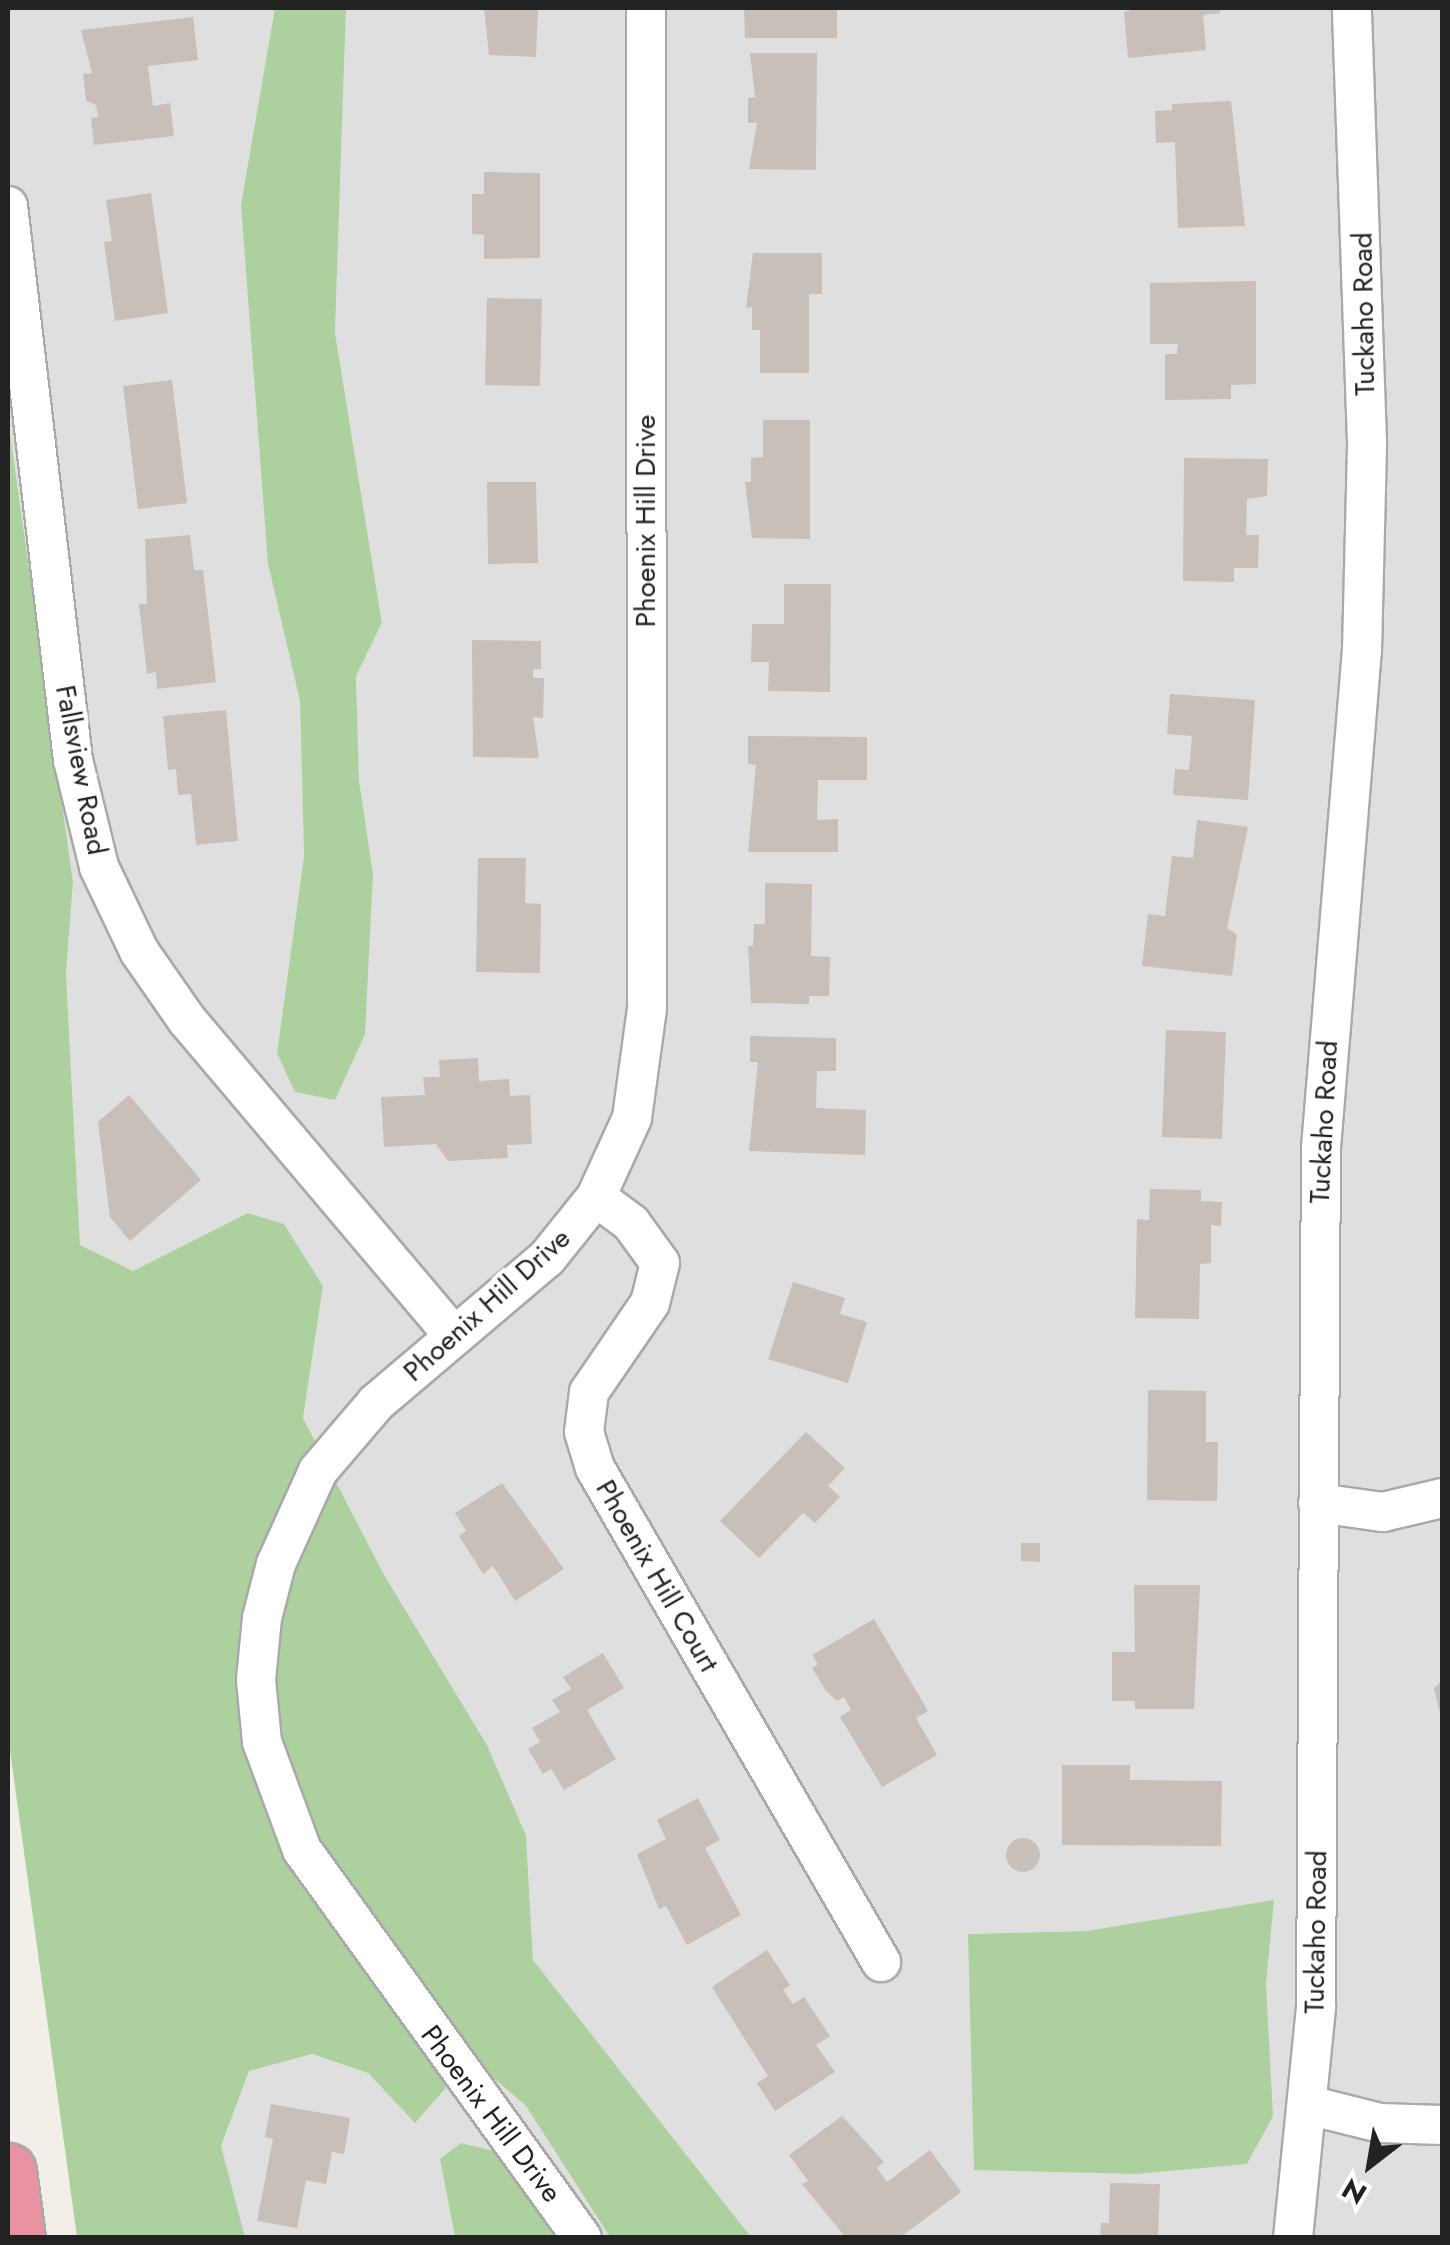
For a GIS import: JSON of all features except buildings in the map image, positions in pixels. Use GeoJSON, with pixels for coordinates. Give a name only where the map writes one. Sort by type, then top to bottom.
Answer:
{"type":"FeatureCollection","features":[{"type":"Feature","properties":{"kind":"highway"},"geometry":{"type":"LineString","coordinates":[[8,2171],[17,2238]]}},
{"type":"Feature","properties":{"kind":"street","name":"Phoenix Hill Drive"},"geometry":{"type":"LineString","coordinates":[[582,2238],[302,1850],[262,1742],[256,1680],[262,1618],[276,1564],[318,1471],[376,1404],[547,1258],[596,1197],[632,1118],[645,1052],[646,8]]}},
{"type":"Feature","properties":{"kind":"street","name":"Tuckaho Road"},"geometry":{"type":"LineString","coordinates":[[1292,2238],[1316,2007],[1322,1148],[1362,651],[1367,442],[1352,8]]}},
{"type":"Feature","properties":{"kind":"street","name":"Fallsview Road"},"geometry":{"type":"LineString","coordinates":[[8,206],[73,760],[99,867],[139,951],[187,1020],[454,1336]]}},
{"type":"Feature","properties":{"kind":"street","name":"Phoenix Hill Court"},"geometry":{"type":"LineString","coordinates":[[596,1197],[631,1223],[660,1263],[650,1303],[589,1392],[584,1432],[595,1468],[881,1962]]}},
{"type":"Feature","properties":{"kind":"street"},"geometry":{"type":"LineString","coordinates":[[1318,1504],[1383,1512],[1442,1498]]}},
{"type":"Feature","properties":{"kind":"street"},"geometry":{"type":"LineString","coordinates":[[1308,2104],[1380,2123],[1442,2125]]}},
{"type":"Feature","properties":{"kind":"shaded area"},"geometry":{"type":"Polygon","coordinates":[[[8,8],[275,8],[269,49],[268,564],[300,700],[304,856],[277,1053],[373,874],[359,780],[356,676],[382,623],[335,333],[346,8],[1442,8],[1442,2237],[751,2237],[533,1960],[526,1834],[487,1745],[383,1573],[303,1418],[323,1286],[284,1224],[248,1213],[133,1271],[80,1246],[66,973],[73,882],[8,419],[8,8]],[[1274,1901],[1087,1931],[968,1934],[1266,1985],[1274,1901]]]}},
{"type":"Feature","properties":{"kind":"shaded area"},"geometry":{"type":"Polygon","coordinates":[[[312,2054],[368,2073],[415,2123],[470,2059],[526,2106],[610,2237],[558,2237],[499,2152],[440,2159],[455,2237],[245,2237],[221,2146],[249,2071],[312,2054]]]}},
{"type":"Feature","properties":{"kind":"green space"},"geometry":{"type":"Polygon","coordinates":[[[275,8],[346,8],[335,333],[382,623],[356,676],[359,780],[373,874],[365,1034],[335,1100],[295,1092],[277,1053],[304,856],[300,701],[268,564],[241,205],[275,8]]]}},
{"type":"Feature","properties":{"kind":"green space"},"geometry":{"type":"Polygon","coordinates":[[[8,419],[73,882],[66,973],[80,1245],[133,1271],[248,1213],[284,1224],[323,1286],[303,1418],[383,1573],[487,1745],[526,1835],[533,1960],[751,2237],[610,2237],[526,2106],[471,2059],[415,2123],[368,2073],[312,2054],[249,2071],[221,2146],[245,2237],[77,2237],[8,1736],[8,419]]]}},
{"type":"Feature","properties":{"kind":"green space"},"geometry":{"type":"Polygon","coordinates":[[[1274,1900],[1266,1985],[1273,2116],[1247,2164],[1136,2174],[974,2170],[968,1934],[1087,1931],[1274,1900]]]}},
{"type":"Feature","properties":{"kind":"green space"},"geometry":{"type":"Polygon","coordinates":[[[461,2143],[499,2152],[558,2237],[455,2237],[440,2159],[461,2143]]]}}]}
